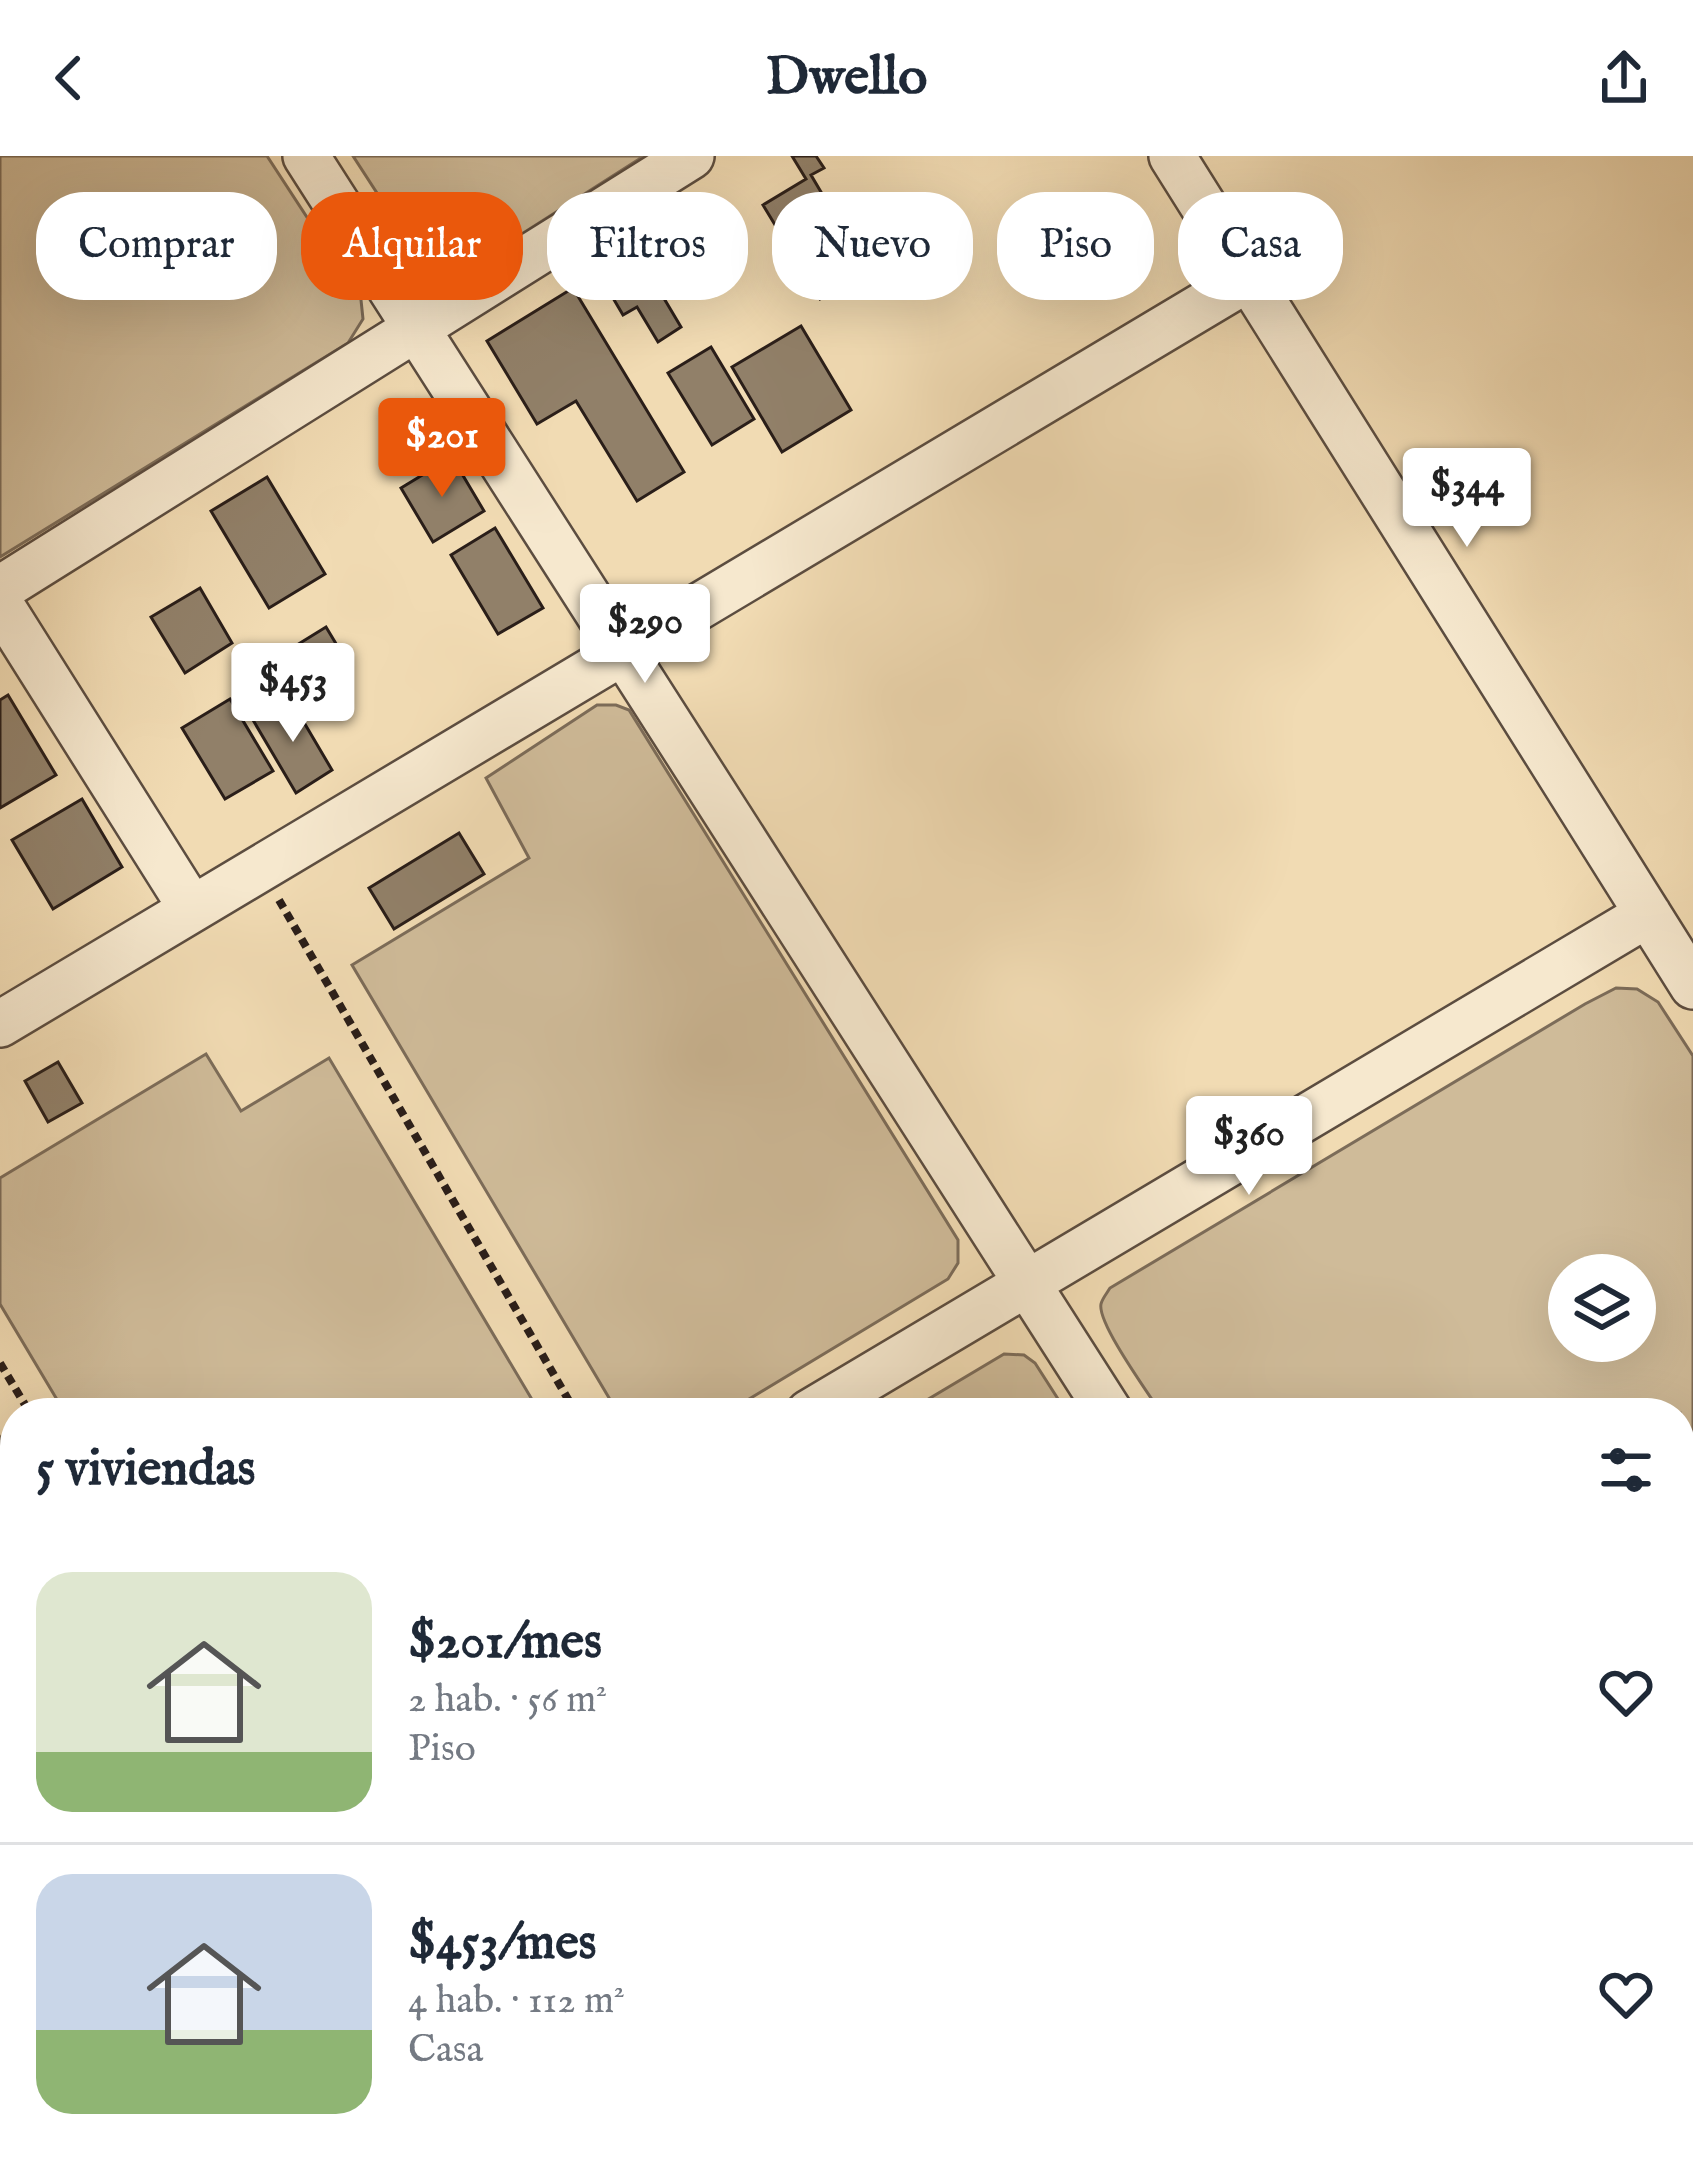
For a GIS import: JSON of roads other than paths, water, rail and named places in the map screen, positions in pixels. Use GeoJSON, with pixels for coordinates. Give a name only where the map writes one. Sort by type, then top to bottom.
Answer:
{"type":"FeatureCollection","features":[{"type":"Feature","properties":{"kind":"street"},"geometry":{"type":"LineString","coordinates":[[306,156],[1100,1398]]}},
{"type":"Feature","properties":{"kind":"street"},"geometry":{"type":"LineString","coordinates":[[0,589],[691,156]]}},
{"type":"Feature","properties":{"kind":"street"},"geometry":{"type":"LineString","coordinates":[[1172,156],[1195,192]]}},
{"type":"Feature","properties":{"kind":"street"},"geometry":{"type":"LineString","coordinates":[[0,1024],[1212,300]]}},
{"type":"Feature","properties":{"kind":"street"},"geometry":{"type":"LineString","coordinates":[[1263,300],[1693,986]]}},
{"type":"Feature","properties":{"kind":"street"},"geometry":{"type":"LineString","coordinates":[[0,604],[192,909]]}},
{"type":"Feature","properties":{"kind":"street"},"geometry":{"type":"LineString","coordinates":[[834,1398],[1648,914]]}}]}
